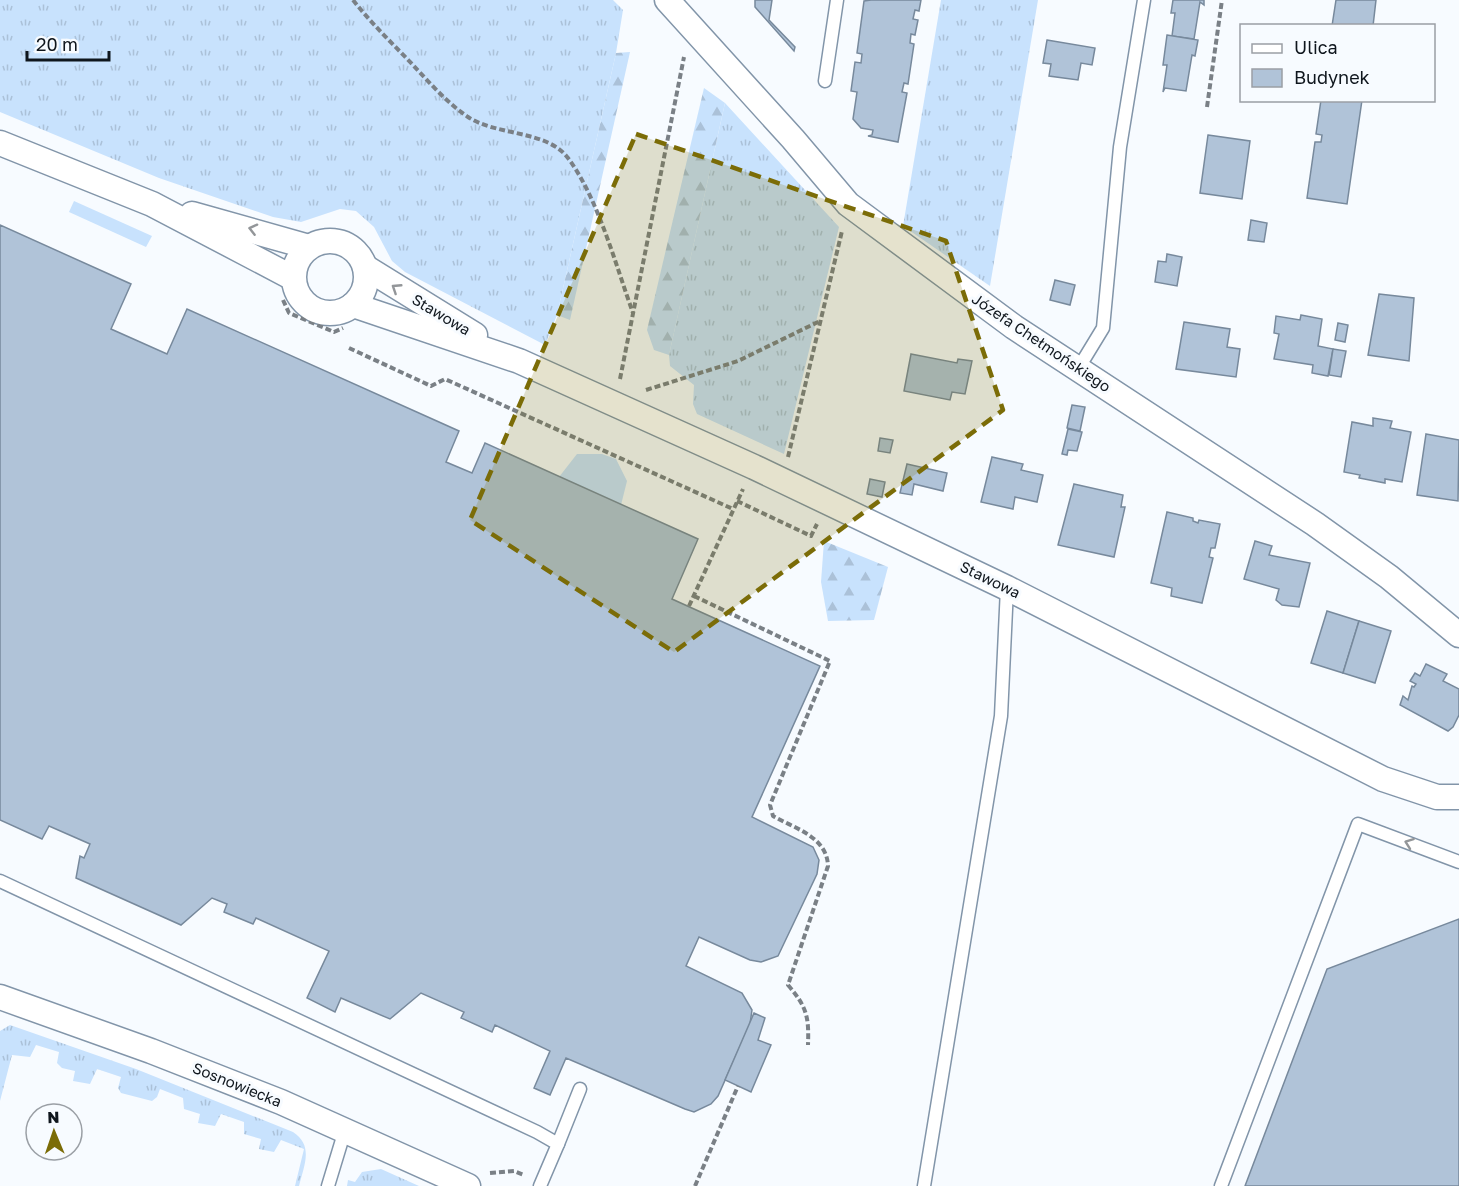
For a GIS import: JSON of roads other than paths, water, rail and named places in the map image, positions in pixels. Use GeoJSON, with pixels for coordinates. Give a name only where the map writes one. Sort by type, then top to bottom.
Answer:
{"type":"FeatureCollection","features":[{"type":"Feature","properties":{"kind":"street","name":"Józefa Chełmońskiego"},"geometry":{"type":"LineString","coordinates":[[679,8],[848,204],[1014,327],[1315,524],[1389,577],[1459,635]]}},
{"type":"Feature","properties":{"kind":"street","name":"Stawowa"},"geometry":{"type":"LineString","coordinates":[[0,143],[152,204],[309,246],[327,241],[340,242],[359,256],[364,267],[519,361]]}},
{"type":"Feature","properties":{"kind":"street","name":"Stawowa"},"geometry":{"type":"LineString","coordinates":[[152,204],[286,286],[312,308],[354,314],[519,361],[625,398],[1383,779],[1437,797],[1459,796]]}},
{"type":"Feature","properties":{"kind":"street"},"geometry":{"type":"LineString","coordinates":[[286,286],[299,258],[309,246]]}},
{"type":"Feature","properties":{"kind":"street"},"geometry":{"type":"LineString","coordinates":[[354,314],[366,279],[364,267]]}},
{"type":"Feature","properties":{"kind":"street","name":"Sosnowiecka"},"geometry":{"type":"LineString","coordinates":[[0,997],[151,1051],[345,1130],[468,1186]]}},
{"type":"Feature","properties":{"kind":"lane"},"geometry":{"type":"LineString","coordinates":[[825,81],[837,0]]}},
{"type":"Feature","properties":{"kind":"lane"},"geometry":{"type":"LineString","coordinates":[[1078,369],[1103,328],[1120,147],[1144,0]]}},
{"type":"Feature","properties":{"kind":"lane"},"geometry":{"type":"LineString","coordinates":[[924,1186],[1001,716],[1007,588]]}},
{"type":"Feature","properties":{"kind":"lane"},"geometry":{"type":"LineString","coordinates":[[1221,1186],[1358,824],[1459,862]]}},
{"type":"Feature","properties":{"kind":"lane"},"geometry":{"type":"LineString","coordinates":[[0,881],[558,1144]]}},
{"type":"Feature","properties":{"kind":"lane"},"geometry":{"type":"LineString","coordinates":[[540,1186],[580,1089]]}},
{"type":"Feature","properties":{"kind":"lane"},"geometry":{"type":"LineString","coordinates":[[328,1186],[345,1130]]}}]}
